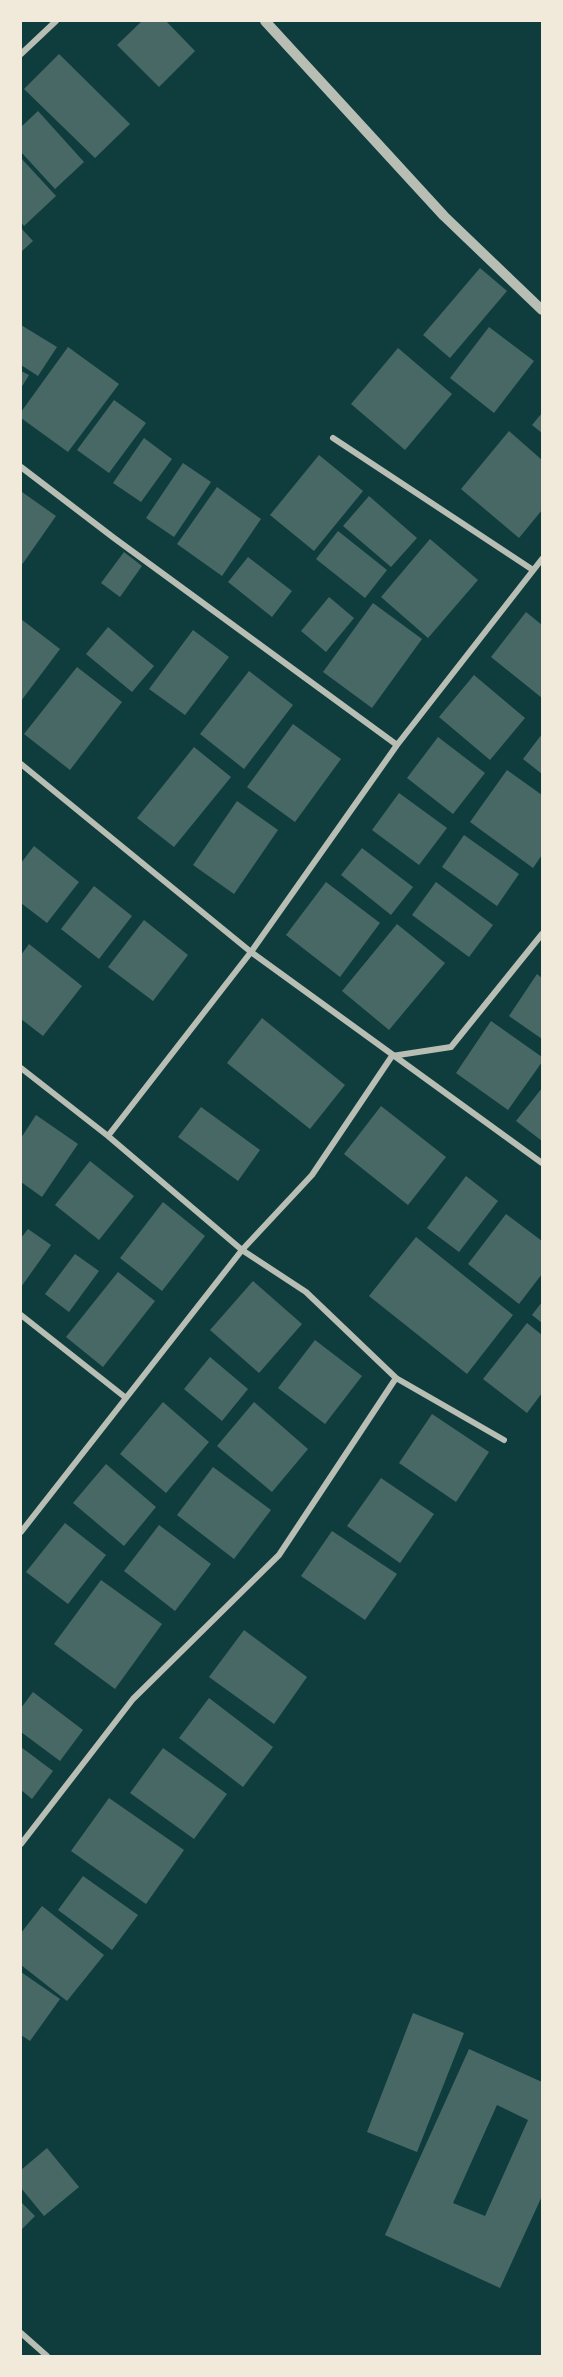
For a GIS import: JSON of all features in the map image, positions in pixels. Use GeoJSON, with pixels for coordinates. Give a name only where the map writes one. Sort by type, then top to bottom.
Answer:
{"type":"FeatureCollection","features":[{"type":"Feature","properties":{"kind":"street"},"geometry":{"type":"LineString","coordinates":[[21,54],[56,21]]}},
{"type":"Feature","properties":{"kind":"street"},"geometry":{"type":"LineString","coordinates":[[265,21],[444,216],[542,310]]}},
{"type":"Feature","properties":{"kind":"street"},"geometry":{"type":"LineString","coordinates":[[333,438],[533,570]]}},
{"type":"Feature","properties":{"kind":"street"},"geometry":{"type":"LineString","coordinates":[[21,467],[114,538],[397,745]]}},
{"type":"Feature","properties":{"kind":"street"},"geometry":{"type":"LineString","coordinates":[[108,1136],[251,952],[397,745],[542,559]]}},
{"type":"Feature","properties":{"kind":"street"},"geometry":{"type":"LineString","coordinates":[[21,764],[251,952],[542,1163]]}},
{"type":"Feature","properties":{"kind":"street"},"geometry":{"type":"LineString","coordinates":[[21,1532],[242,1250],[312,1175],[392,1056],[451,1047],[542,934]]}},
{"type":"Feature","properties":{"kind":"street"},"geometry":{"type":"LineString","coordinates":[[21,1068],[108,1136],[242,1250],[306,1292],[396,1378],[504,1440]]}},
{"type":"Feature","properties":{"kind":"street"},"geometry":{"type":"LineString","coordinates":[[21,1315],[126,1398]]}},
{"type":"Feature","properties":{"kind":"street"},"geometry":{"type":"LineString","coordinates":[[21,1844],[133,1699],[279,1555],[396,1378]]}},
{"type":"Feature","properties":{"kind":"street"},"geometry":{"type":"LineString","coordinates":[[21,2333],[47,2356]]}},
{"type":"Feature","properties":{"kind":"building"},"geometry":{"type":"Polygon","coordinates":[[[142,21],[166,21],[195,51],[159,87],[117,45],[142,21]]]}},
{"type":"Feature","properties":{"kind":"building"},"geometry":{"type":"Polygon","coordinates":[[[59,54],[130,124],[95,158],[24,89],[59,54]]]}},
{"type":"Feature","properties":{"kind":"building"},"geometry":{"type":"Polygon","coordinates":[[[38,111],[84,162],[55,189],[21,152],[21,127],[38,111]]]}},
{"type":"Feature","properties":{"kind":"building"},"geometry":{"type":"Polygon","coordinates":[[[21,158],[56,196],[24,226],[21,222],[21,158]]]}},
{"type":"Feature","properties":{"kind":"building"},"geometry":{"type":"Polygon","coordinates":[[[21,228],[33,241],[21,252],[21,228]]]}},
{"type":"Feature","properties":{"kind":"building"},"geometry":{"type":"Polygon","coordinates":[[[480,268],[507,291],[450,358],[423,335],[480,268]]]}},
{"type":"Feature","properties":{"kind":"building"},"geometry":{"type":"Polygon","coordinates":[[[21,325],[57,347],[38,376],[21,365],[21,325]]]}},
{"type":"Feature","properties":{"kind":"building"},"geometry":{"type":"Polygon","coordinates":[[[489,327],[534,361],[494,413],[450,378],[489,327]]]}},
{"type":"Feature","properties":{"kind":"building"},"geometry":{"type":"Polygon","coordinates":[[[68,347],[119,384],[68,452],[21,418],[21,412],[68,347]]]}},
{"type":"Feature","properties":{"kind":"building"},"geometry":{"type":"Polygon","coordinates":[[[398,348],[452,394],[405,450],[351,404],[398,348]]]}},
{"type":"Feature","properties":{"kind":"building"},"geometry":{"type":"Polygon","coordinates":[[[21,371],[29,375],[21,388],[21,371]]]}},
{"type":"Feature","properties":{"kind":"building"},"geometry":{"type":"Polygon","coordinates":[[[114,400],[146,423],[109,473],[77,450],[114,400]]]}},
{"type":"Feature","properties":{"kind":"building"},"geometry":{"type":"Polygon","coordinates":[[[542,413],[542,433],[532,425],[542,413]]]}},
{"type":"Feature","properties":{"kind":"building"},"geometry":{"type":"Polygon","coordinates":[[[509,431],[542,460],[542,510],[519,538],[461,489],[509,431]]]}},
{"type":"Feature","properties":{"kind":"building"},"geometry":{"type":"Polygon","coordinates":[[[144,438],[172,459],[141,502],[113,483],[144,438]]]}},
{"type":"Feature","properties":{"kind":"building"},"geometry":{"type":"Polygon","coordinates":[[[319,455],[363,491],[314,551],[270,515],[319,455]]]}},
{"type":"Feature","properties":{"kind":"building"},"geometry":{"type":"Polygon","coordinates":[[[183,463],[211,482],[174,537],[146,518],[183,463]]]}},
{"type":"Feature","properties":{"kind":"building"},"geometry":{"type":"Polygon","coordinates":[[[217,487],[261,519],[222,576],[177,544],[217,487]]]}},
{"type":"Feature","properties":{"kind":"building"},"geometry":{"type":"Polygon","coordinates":[[[21,493],[56,516],[21,566],[21,493]]]}},
{"type":"Feature","properties":{"kind":"building"},"geometry":{"type":"Polygon","coordinates":[[[369,496],[417,538],[391,567],[343,526],[369,496]]]}},
{"type":"Feature","properties":{"kind":"building"},"geometry":{"type":"Polygon","coordinates":[[[338,531],[387,570],[365,598],[316,559],[338,531]]]}},
{"type":"Feature","properties":{"kind":"building"},"geometry":{"type":"Polygon","coordinates":[[[430,539],[478,580],[428,638],[381,597],[430,539]]]}},
{"type":"Feature","properties":{"kind":"building"},"geometry":{"type":"Polygon","coordinates":[[[124,552],[142,566],[120,597],[101,583],[124,552]]]}},
{"type":"Feature","properties":{"kind":"building"},"geometry":{"type":"Polygon","coordinates":[[[248,557],[292,591],[272,617],[228,582],[248,557]]]}},
{"type":"Feature","properties":{"kind":"building"},"geometry":{"type":"Polygon","coordinates":[[[329,597],[354,618],[326,652],[301,631],[329,597]]]}},
{"type":"Feature","properties":{"kind":"building"},"geometry":{"type":"Polygon","coordinates":[[[373,603],[422,639],[372,708],[323,672],[373,603]]]}},
{"type":"Feature","properties":{"kind":"building"},"geometry":{"type":"Polygon","coordinates":[[[526,612],[542,625],[542,698],[491,657],[526,612]]]}},
{"type":"Feature","properties":{"kind":"building"},"geometry":{"type":"Polygon","coordinates":[[[21,619],[60,649],[21,701],[21,619]]]}},
{"type":"Feature","properties":{"kind":"building"},"geometry":{"type":"Polygon","coordinates":[[[108,627],[154,666],[132,692],[86,654],[108,627]]]}},
{"type":"Feature","properties":{"kind":"building"},"geometry":{"type":"Polygon","coordinates":[[[193,630],[229,657],[185,715],[149,689],[193,630]]]}},
{"type":"Feature","properties":{"kind":"building"},"geometry":{"type":"Polygon","coordinates":[[[77,667],[122,702],[70,770],[24,734],[77,667]]]}},
{"type":"Feature","properties":{"kind":"building"},"geometry":{"type":"Polygon","coordinates":[[[249,671],[293,705],[244,769],[200,734],[249,671]]]}},
{"type":"Feature","properties":{"kind":"building"},"geometry":{"type":"Polygon","coordinates":[[[474,675],[525,718],[490,760],[439,717],[474,675]]]}},
{"type":"Feature","properties":{"kind":"building"},"geometry":{"type":"Polygon","coordinates":[[[293,724],[341,759],[295,822],[247,787],[293,724]]]}},
{"type":"Feature","properties":{"kind":"building"},"geometry":{"type":"Polygon","coordinates":[[[542,734],[542,774],[523,759],[542,734]]]}},
{"type":"Feature","properties":{"kind":"building"},"geometry":{"type":"Polygon","coordinates":[[[438,737],[485,773],[453,814],[407,778],[438,737]]]}},
{"type":"Feature","properties":{"kind":"building"},"geometry":{"type":"Polygon","coordinates":[[[194,747],[231,777],[174,847],[137,818],[194,747]]]}},
{"type":"Feature","properties":{"kind":"building"},"geometry":{"type":"Polygon","coordinates":[[[507,770],[542,795],[542,855],[533,868],[470,822],[507,770]]]}},
{"type":"Feature","properties":{"kind":"building"},"geometry":{"type":"Polygon","coordinates":[[[399,793],[447,828],[419,865],[372,830],[399,793]]]}},
{"type":"Feature","properties":{"kind":"building"},"geometry":{"type":"Polygon","coordinates":[[[237,801],[278,830],[234,894],[193,865],[237,801]]]}},
{"type":"Feature","properties":{"kind":"building"},"geometry":{"type":"Polygon","coordinates":[[[464,835],[519,874],[497,906],[442,867],[464,835]]]}},
{"type":"Feature","properties":{"kind":"building"},"geometry":{"type":"Polygon","coordinates":[[[34,846],[79,882],[47,923],[21,903],[21,863],[34,846]]]}},
{"type":"Feature","properties":{"kind":"building"},"geometry":{"type":"Polygon","coordinates":[[[362,848],[413,887],[391,915],[341,875],[362,848]]]}},
{"type":"Feature","properties":{"kind":"building"},"geometry":{"type":"Polygon","coordinates":[[[326,882],[380,923],[340,977],[286,935],[326,882]]]}},
{"type":"Feature","properties":{"kind":"building"},"geometry":{"type":"Polygon","coordinates":[[[436,882],[493,925],[469,957],[412,915],[436,882]]]}},
{"type":"Feature","properties":{"kind":"building"},"geometry":{"type":"Polygon","coordinates":[[[94,886],[132,916],[99,959],[61,929],[94,886]]]}},
{"type":"Feature","properties":{"kind":"building"},"geometry":{"type":"Polygon","coordinates":[[[144,920],[188,955],[153,1001],[108,967],[144,920]]]}},
{"type":"Feature","properties":{"kind":"building"},"geometry":{"type":"Polygon","coordinates":[[[397,924],[445,963],[389,1030],[342,991],[397,924]]]}},
{"type":"Feature","properties":{"kind":"building"},"geometry":{"type":"Polygon","coordinates":[[[29,944],[82,986],[43,1036],[21,1019],[21,955],[29,944]]]}},
{"type":"Feature","properties":{"kind":"building"},"geometry":{"type":"Polygon","coordinates":[[[537,974],[542,978],[542,1039],[509,1016],[537,974]]]}},
{"type":"Feature","properties":{"kind":"building"},"geometry":{"type":"Polygon","coordinates":[[[262,1018],[345,1085],[310,1129],[227,1063],[262,1018]]]}},
{"type":"Feature","properties":{"kind":"building"},"geometry":{"type":"Polygon","coordinates":[[[491,1021],[542,1057],[542,1062],[508,1110],[456,1073],[491,1021]]]}},
{"type":"Feature","properties":{"kind":"building"},"geometry":{"type":"Polygon","coordinates":[[[542,1088],[542,1141],[516,1121],[542,1088]]]}},
{"type":"Feature","properties":{"kind":"building"},"geometry":{"type":"Polygon","coordinates":[[[381,1106],[446,1157],[408,1205],[344,1154],[381,1106]]]}},
{"type":"Feature","properties":{"kind":"building"},"geometry":{"type":"Polygon","coordinates":[[[201,1107],[260,1150],[238,1181],[178,1137],[201,1107]]]}},
{"type":"Feature","properties":{"kind":"building"},"geometry":{"type":"Polygon","coordinates":[[[36,1115],[78,1144],[42,1197],[21,1182],[21,1138],[36,1115]]]}},
{"type":"Feature","properties":{"kind":"building"},"geometry":{"type":"Polygon","coordinates":[[[90,1161],[134,1196],[99,1240],[55,1205],[90,1161]]]}},
{"type":"Feature","properties":{"kind":"building"},"geometry":{"type":"Polygon","coordinates":[[[466,1176],[498,1201],[459,1252],[427,1228],[466,1176]]]}},
{"type":"Feature","properties":{"kind":"building"},"geometry":{"type":"Polygon","coordinates":[[[163,1202],[205,1236],[162,1291],[120,1258],[163,1202]]]}},
{"type":"Feature","properties":{"kind":"building"},"geometry":{"type":"Polygon","coordinates":[[[506,1214],[542,1241],[542,1274],[519,1304],[468,1264],[506,1214]]]}},
{"type":"Feature","properties":{"kind":"building"},"geometry":{"type":"Polygon","coordinates":[[[28,1229],[51,1245],[21,1287],[21,1238],[28,1229]]]}},
{"type":"Feature","properties":{"kind":"building"},"geometry":{"type":"Polygon","coordinates":[[[416,1237],[513,1315],[467,1374],[369,1296],[416,1237]]]}},
{"type":"Feature","properties":{"kind":"building"},"geometry":{"type":"Polygon","coordinates":[[[75,1254],[99,1271],[69,1312],[45,1294],[75,1254]]]}},
{"type":"Feature","properties":{"kind":"building"},"geometry":{"type":"Polygon","coordinates":[[[118,1272],[155,1301],[103,1367],[66,1337],[118,1272]]]}},
{"type":"Feature","properties":{"kind":"building"},"geometry":{"type":"Polygon","coordinates":[[[253,1281],[302,1324],[259,1373],[210,1330],[253,1281]]]}},
{"type":"Feature","properties":{"kind":"building"},"geometry":{"type":"Polygon","coordinates":[[[542,1302],[542,1323],[532,1315],[542,1302]]]}},
{"type":"Feature","properties":{"kind":"building"},"geometry":{"type":"Polygon","coordinates":[[[527,1323],[542,1335],[542,1393],[527,1413],[483,1379],[527,1323]]]}},
{"type":"Feature","properties":{"kind":"building"},"geometry":{"type":"Polygon","coordinates":[[[315,1340],[362,1376],[325,1424],[278,1388],[315,1340]]]}},
{"type":"Feature","properties":{"kind":"building"},"geometry":{"type":"Polygon","coordinates":[[[210,1357],[248,1389],[222,1421],[184,1389],[210,1357]]]}},
{"type":"Feature","properties":{"kind":"building"},"geometry":{"type":"Polygon","coordinates":[[[163,1402],[209,1442],[166,1493],[120,1454],[163,1402]]]}},
{"type":"Feature","properties":{"kind":"building"},"geometry":{"type":"Polygon","coordinates":[[[254,1402],[308,1449],[272,1492],[217,1446],[254,1402]]]}},
{"type":"Feature","properties":{"kind":"building"},"geometry":{"type":"Polygon","coordinates":[[[432,1414],[489,1452],[456,1502],[399,1463],[432,1414]]]}},
{"type":"Feature","properties":{"kind":"building"},"geometry":{"type":"Polygon","coordinates":[[[106,1464],[156,1507],[124,1546],[73,1503],[106,1464]]]}},
{"type":"Feature","properties":{"kind":"building"},"geometry":{"type":"Polygon","coordinates":[[[213,1467],[271,1510],[234,1559],[177,1515],[213,1467]]]}},
{"type":"Feature","properties":{"kind":"building"},"geometry":{"type":"Polygon","coordinates":[[[381,1478],[434,1514],[400,1563],[347,1526],[381,1478]]]}},
{"type":"Feature","properties":{"kind":"building"},"geometry":{"type":"Polygon","coordinates":[[[65,1523],[106,1555],[68,1604],[26,1572],[65,1523]]]}},
{"type":"Feature","properties":{"kind":"building"},"geometry":{"type":"Polygon","coordinates":[[[159,1525],[211,1564],[175,1611],[124,1571],[159,1525]]]}},
{"type":"Feature","properties":{"kind":"building"},"geometry":{"type":"Polygon","coordinates":[[[332,1531],[397,1574],[365,1620],[301,1576],[332,1531]]]}},
{"type":"Feature","properties":{"kind":"building"},"geometry":{"type":"Polygon","coordinates":[[[101,1580],[162,1624],[115,1689],[54,1644],[101,1580]]]}},
{"type":"Feature","properties":{"kind":"building"},"geometry":{"type":"Polygon","coordinates":[[[244,1630],[307,1677],[274,1724],[209,1677],[244,1630]]]}},
{"type":"Feature","properties":{"kind":"building"},"geometry":{"type":"Polygon","coordinates":[[[33,1692],[83,1730],[60,1761],[21,1732],[21,1708],[33,1692]]]}},
{"type":"Feature","properties":{"kind":"building"},"geometry":{"type":"Polygon","coordinates":[[[209,1698],[273,1747],[243,1787],[179,1738],[209,1698]]]}},
{"type":"Feature","properties":{"kind":"building"},"geometry":{"type":"Polygon","coordinates":[[[21,1747],[53,1771],[32,1799],[21,1790],[21,1747]]]}},
{"type":"Feature","properties":{"kind":"building"},"geometry":{"type":"Polygon","coordinates":[[[163,1748],[227,1794],[194,1839],[130,1793],[163,1748]]]}},
{"type":"Feature","properties":{"kind":"building"},"geometry":{"type":"Polygon","coordinates":[[[109,1798],[184,1850],[146,1904],[71,1851],[109,1798]]]}},
{"type":"Feature","properties":{"kind":"building"},"geometry":{"type":"Polygon","coordinates":[[[83,1876],[138,1915],[112,1950],[58,1910],[83,1876]]]}},
{"type":"Feature","properties":{"kind":"building"},"geometry":{"type":"Polygon","coordinates":[[[42,1906],[104,1955],[67,2001],[21,1965],[21,1933],[42,1906]]]}},
{"type":"Feature","properties":{"kind":"building"},"geometry":{"type":"Polygon","coordinates":[[[21,1972],[60,1999],[30,2041],[21,2035],[21,1972]]]}},
{"type":"Feature","properties":{"kind":"building"},"geometry":{"type":"Polygon","coordinates":[[[413,2013],[464,2033],[417,2152],[367,2132],[413,2013]]]}},
{"type":"Feature","properties":{"kind":"building"},"geometry":{"type":"Polygon","coordinates":[[[469,2049],[542,2082],[542,2196],[500,2288],[385,2235],[469,2049]],[[497,2105],[453,2203],[485,2216],[528,2120],[497,2105]]]}},
{"type":"Feature","properties":{"kind":"building"},"geometry":{"type":"Polygon","coordinates":[[[47,2148],[79,2187],[44,2216],[21,2188],[21,2170],[47,2148]]]}},
{"type":"Feature","properties":{"kind":"building"},"geometry":{"type":"Polygon","coordinates":[[[21,2202],[35,2216],[21,2230],[21,2202]]]}}]}
